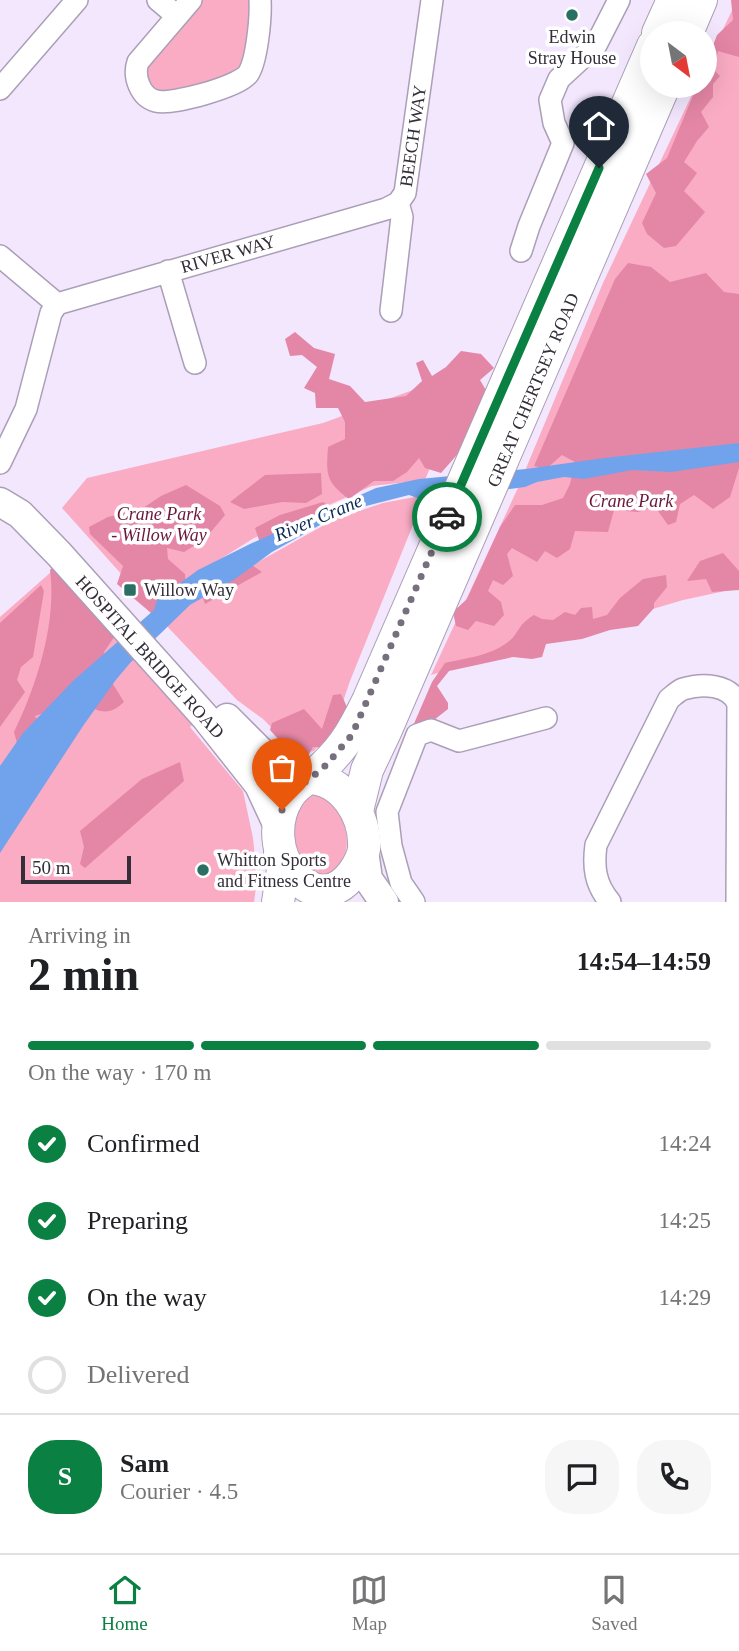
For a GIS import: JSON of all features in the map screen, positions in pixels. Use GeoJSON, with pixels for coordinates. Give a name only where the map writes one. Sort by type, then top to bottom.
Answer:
{"type":"FeatureCollection","features":[{"type":"Feature","properties":{"kind":"highway"},"geometry":{"type":"LineString","coordinates":[[663,21],[673,0]]}},
{"type":"Feature","properties":{"kind":"highway"},"geometry":{"type":"LineString","coordinates":[[692,21],[701,0]]}},
{"type":"Feature","properties":{"kind":"highway","name":"GREAT CHERTSEY ROAD"},"geometry":{"type":"LineString","coordinates":[[357,811],[367,770],[385,732],[463,517],[475,452],[640,76]]}},
{"type":"Feature","properties":{"kind":"highway","name":"GREAT CHERTSEY ROAD"},"geometry":{"type":"LineString","coordinates":[[309,778],[336,755],[352,735],[463,517],[510,444],[659,98]]}},
{"type":"Feature","properties":{"kind":"highway"},"geometry":{"type":"LineString","coordinates":[[278,902],[283,870],[280,840],[287,798],[309,778],[329,782],[345,793],[357,811],[362,827],[364,851],[358,866],[333,896],[297,878],[280,840]]}},
{"type":"Feature","properties":{"kind":"main road","name":"HOSPITAL BRIDGE ROAD"},"geometry":{"type":"LineString","coordinates":[[0,482],[24,497],[64,549],[165,660],[270,761],[309,778]]}},
{"type":"Feature","properties":{"kind":"main road","name":"HOSPITAL BRIDGE ROAD"},"geometry":{"type":"LineString","coordinates":[[0,502],[20,514],[64,549]]}},
{"type":"Feature","properties":{"kind":"main road","name":"HOSPITAL BRIDGE ROAD"},"geometry":{"type":"LineString","coordinates":[[165,660],[253,776],[269,802],[280,840]]}},
{"type":"Feature","properties":{"kind":"main road"},"geometry":{"type":"LineString","coordinates":[[364,851],[368,879],[384,902]]}},
{"type":"Feature","properties":{"kind":"street"},"geometry":{"type":"LineString","coordinates":[[0,89],[77,0]]}},
{"type":"Feature","properties":{"kind":"street"},"geometry":{"type":"LineString","coordinates":[[158,0],[177,16]]}},
{"type":"Feature","properties":{"kind":"street"},"geometry":{"type":"LineString","coordinates":[[191,0],[138,62],[135,71],[139,85],[147,96],[156,101],[166,102],[217,90],[236,83],[247,75],[253,62],[260,0]]}},
{"type":"Feature","properties":{"kind":"street","name":"BEECH WAY"},"geometry":{"type":"LineString","coordinates":[[391,311],[402,217],[398,203],[405,193],[432,0]]}},
{"type":"Feature","properties":{"kind":"street"},"geometry":{"type":"LineString","coordinates":[[521,251],[563,143],[554,123],[550,100],[559,79],[596,45],[619,0]]}},
{"type":"Feature","properties":{"kind":"street","name":"RIVER WAY"},"geometry":{"type":"LineString","coordinates":[[57,304],[386,209],[398,203]]}},
{"type":"Feature","properties":{"kind":"street"},"geometry":{"type":"LineString","coordinates":[[0,256],[57,304],[51,313],[26,409],[0,463]]}},
{"type":"Feature","properties":{"kind":"street"},"geometry":{"type":"LineString","coordinates":[[168,271],[195,363]]}},
{"type":"Feature","properties":{"kind":"street"},"geometry":{"type":"LineString","coordinates":[[610,902],[597,882],[593,865],[596,845],[669,699],[681,690],[718,686],[734,695],[738,704],[737,902]]}},
{"type":"Feature","properties":{"kind":"street"},"geometry":{"type":"LineString","coordinates":[[414,902],[401,883],[391,846],[387,812],[417,734],[431,730],[459,741],[546,718]]}},
{"type":"Feature","properties":{"kind":"green space"},"geometry":{"type":"Polygon","coordinates":[[[191,0],[260,0],[247,75],[156,101],[138,62],[191,0]]]}},
{"type":"Feature","properties":{"kind":"green space"},"geometry":{"type":"Polygon","coordinates":[[[731,0],[739,0],[739,57],[718,51],[718,34],[733,20],[731,0]]]}},
{"type":"Feature","properties":{"kind":"green space","name":"Crane Park"},"geometry":{"type":"Polygon","coordinates":[[[739,0],[739,588],[683,600],[431,675],[517,490],[603,283],[690,98],[718,98],[718,40],[739,0]]]}},
{"type":"Feature","properties":{"kind":"green space"},"geometry":{"type":"Polygon","coordinates":[[[692,98],[712,98],[701,112],[709,127],[684,162],[697,173],[684,191],[705,212],[676,246],[664,248],[647,234],[642,223],[656,193],[646,174],[667,158],[692,98]]]}},
{"type":"Feature","properties":{"kind":"green space"},"geometry":{"type":"Polygon","coordinates":[[[628,263],[651,267],[670,282],[706,273],[724,292],[739,294],[739,468],[730,497],[713,509],[694,495],[680,504],[676,522],[668,525],[655,507],[638,512],[614,510],[608,532],[575,531],[570,549],[557,558],[545,551],[537,562],[512,548],[507,554],[513,576],[503,585],[493,580],[488,591],[501,602],[504,615],[494,626],[476,621],[468,630],[456,626],[453,612],[467,599],[500,527],[515,505],[542,505],[563,498],[570,484],[575,462],[562,455],[546,469],[534,466],[615,279],[628,263]]]}},
{"type":"Feature","properties":{"kind":"green space"},"geometry":{"type":"Polygon","coordinates":[[[295,332],[314,348],[335,354],[329,379],[350,386],[365,402],[406,396],[422,381],[416,363],[423,360],[432,376],[446,367],[461,351],[481,354],[494,368],[480,380],[490,397],[463,448],[441,473],[425,468],[419,458],[407,472],[393,481],[374,481],[349,499],[332,482],[327,465],[328,447],[345,439],[345,422],[338,408],[316,408],[315,393],[304,388],[317,367],[302,355],[290,356],[285,339],[295,332]]]}},
{"type":"Feature","properties":{"kind":"green space","name":"Crane Park - Willow Way"},"geometry":{"type":"Polygon","coordinates":[[[470,369],[425,480],[372,486],[254,538],[150,606],[62,508],[87,478],[323,423],[470,369]]]}},
{"type":"Feature","properties":{"kind":"green space"},"geometry":{"type":"Polygon","coordinates":[[[321,473],[322,494],[306,503],[282,502],[244,509],[230,502],[265,475],[321,473]]]}},
{"type":"Feature","properties":{"kind":"green space"},"geometry":{"type":"Polygon","coordinates":[[[186,485],[220,506],[225,515],[205,539],[184,552],[167,548],[168,559],[185,574],[187,596],[151,613],[117,584],[123,566],[90,534],[89,527],[108,517],[143,508],[186,485]]]}},
{"type":"Feature","properties":{"kind":"green space"},"geometry":{"type":"Polygon","coordinates":[[[425,495],[350,681],[334,728],[314,751],[292,748],[263,719],[237,700],[163,622],[251,566],[335,519],[383,503],[425,495]]]}},
{"type":"Feature","properties":{"kind":"green space"},"geometry":{"type":"Polygon","coordinates":[[[323,502],[332,508],[262,549],[255,528],[280,515],[323,502]]]}},
{"type":"Feature","properties":{"kind":"green space"},"geometry":{"type":"Polygon","coordinates":[[[723,553],[739,571],[739,590],[712,592],[706,579],[687,581],[700,561],[723,553]]]}},
{"type":"Feature","properties":{"kind":"green space"},"geometry":{"type":"Polygon","coordinates":[[[249,563],[262,572],[205,604],[200,589],[249,563]]]}},
{"type":"Feature","properties":{"kind":"green space"},"geometry":{"type":"Polygon","coordinates":[[[55,564],[117,633],[104,652],[105,671],[124,702],[112,710],[102,711],[80,701],[35,716],[40,724],[17,743],[14,732],[37,674],[48,632],[51,611],[50,570],[55,564]]]}},
{"type":"Feature","properties":{"kind":"green space"},"geometry":{"type":"Polygon","coordinates":[[[59,565],[139,665],[141,662],[193,724],[190,727],[243,791],[253,838],[257,879],[254,902],[0,902],[0,617],[59,565]]]}},
{"type":"Feature","properties":{"kind":"green space"},"geometry":{"type":"Polygon","coordinates":[[[666,575],[667,587],[638,626],[546,644],[542,657],[513,657],[449,671],[437,686],[448,703],[448,709],[434,720],[413,726],[432,682],[445,663],[478,656],[501,647],[534,615],[553,620],[565,612],[575,615],[581,608],[592,607],[593,619],[607,615],[620,598],[643,579],[666,575]]]}},
{"type":"Feature","properties":{"kind":"green space"},"geometry":{"type":"Polygon","coordinates":[[[41,585],[44,591],[33,657],[21,667],[17,680],[25,692],[0,727],[0,623],[41,585]]]}},
{"type":"Feature","properties":{"kind":"green space"},"geometry":{"type":"Polygon","coordinates":[[[341,694],[347,707],[332,748],[313,747],[306,759],[288,750],[270,730],[272,723],[304,709],[322,729],[333,695],[341,694]]]}},
{"type":"Feature","properties":{"kind":"green space"},"geometry":{"type":"Polygon","coordinates":[[[180,762],[184,781],[85,868],[80,864],[84,847],[80,831],[142,779],[180,762]]]}},
{"type":"Feature","properties":{"kind":"green space"},"geometry":{"type":"Polygon","coordinates":[[[315,791],[336,796],[345,826],[347,845],[336,873],[316,878],[297,857],[293,839],[298,812],[315,791]]]}},
{"type":"Feature","properties":{"kind":"water","name":"River Crane"},"geometry":{"type":"Polygon","coordinates":[[[739,443],[739,462],[671,472],[632,470],[584,479],[564,477],[525,487],[423,500],[409,495],[362,507],[329,520],[272,552],[235,579],[190,605],[130,663],[83,726],[0,853],[0,766],[23,733],[74,680],[154,610],[157,600],[198,570],[376,488],[419,479],[739,443]]]}},
{"type":"Feature","properties":{"kind":"way so far"},"geometry":{"type":"LineString","coordinates":[[282,810],[295,788],[326,765],[352,735],[447,517]]}},
{"type":"Feature","properties":{"kind":"place","name":"Edwin Stray House"},"geometry":{"type":"Point","coordinates":[572,15]}},
{"type":"Feature","properties":{"kind":"place","name":"Willow Way"},"geometry":{"type":"Point","coordinates":[130,590]}},
{"type":"Feature","properties":{"kind":"place","name":"Whitton Sports and Fitness Centre"},"geometry":{"type":"Point","coordinates":[203,870]}},
{"type":"Feature","properties":{"kind":"route"},"geometry":{"type":"LineString","coordinates":[[447,517],[599,168]]}}]}
